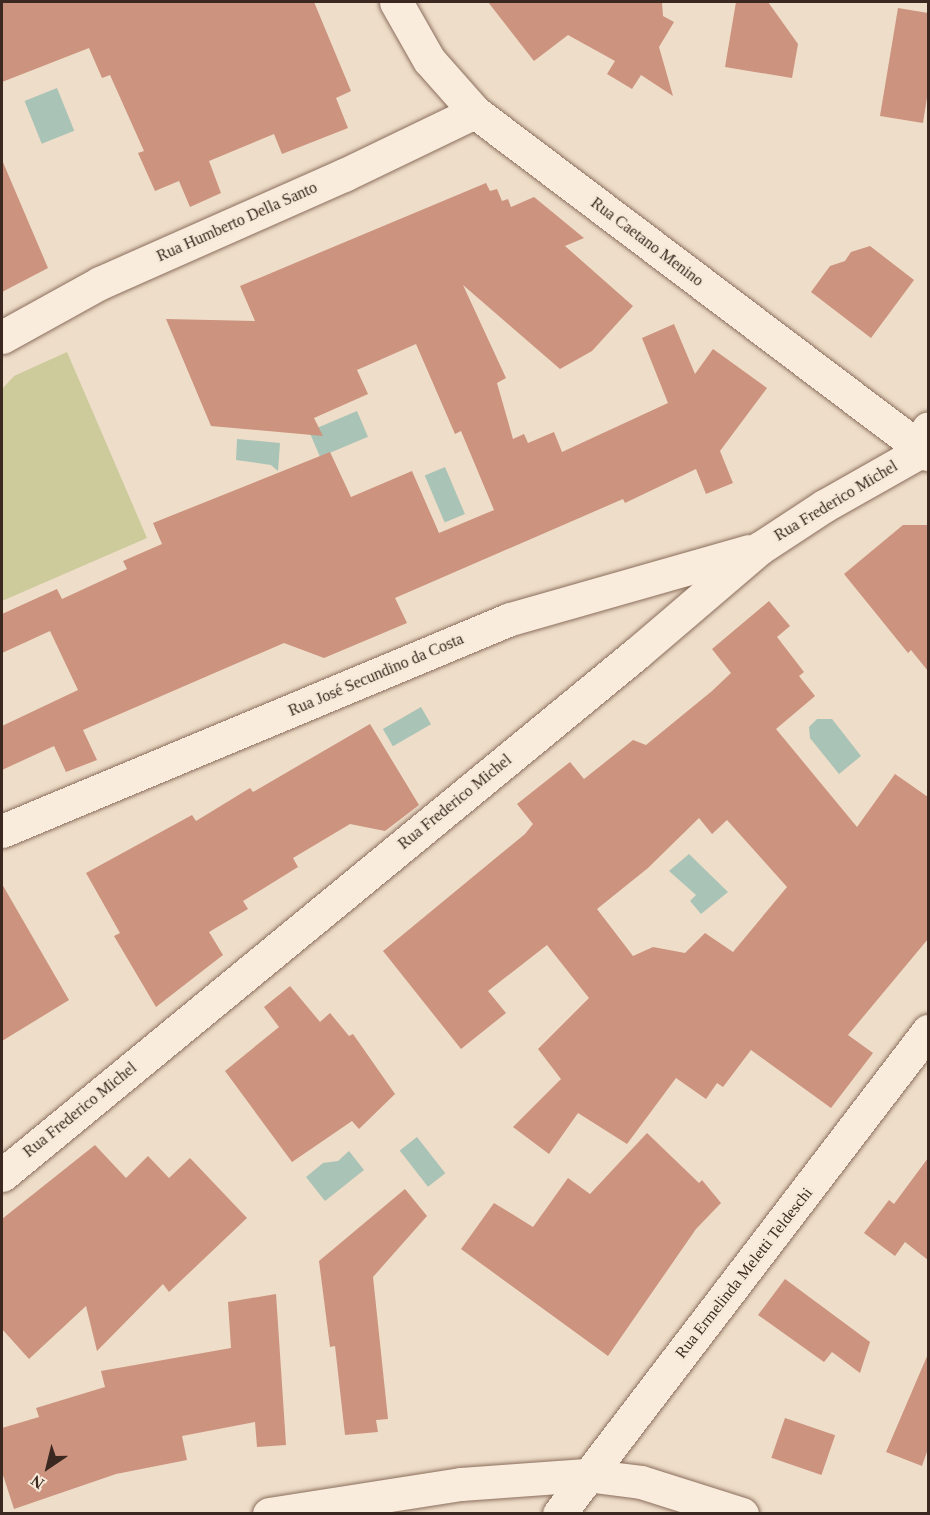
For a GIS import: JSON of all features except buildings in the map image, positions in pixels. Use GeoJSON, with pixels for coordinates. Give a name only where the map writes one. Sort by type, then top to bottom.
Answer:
{"type":"FeatureCollection","features":[{"type":"Feature","properties":{"kind":"street","name":"Rua Caetano Menino"},"geometry":{"type":"LineString","coordinates":[[396,2],[429,60],[475,112],[927,444]]}},
{"type":"Feature","properties":{"kind":"street","name":"Rua Humberto Della Santo"},"geometry":{"type":"LineString","coordinates":[[2,337],[100,283],[475,112]]}},
{"type":"Feature","properties":{"kind":"street","name":"Rua Frederico Michel"},"geometry":{"type":"LineString","coordinates":[[2,1174],[637,654],[760,548],[824,506],[927,444]]}},
{"type":"Feature","properties":{"kind":"street","name":"Rua José Secundino da Costa"},"geometry":{"type":"LineString","coordinates":[[2,831],[510,619],[760,548]]}},
{"type":"Feature","properties":{"kind":"street","name":"Rua Ermelinda Meletti Teldeschi"},"geometry":{"type":"LineString","coordinates":[[559,1514],[586,1475],[928,1031]]}},
{"type":"Feature","properties":{"kind":"street"},"geometry":{"type":"LineString","coordinates":[[269,1514],[461,1484],[586,1475],[641,1482],[742,1514]]}},
{"type":"Feature","properties":{"kind":"shaded area"},"geometry":{"type":"Polygon","coordinates":[[[57,88],[74,131],[42,144],[25,101],[57,88]]]}},
{"type":"Feature","properties":{"kind":"shaded area"},"geometry":{"type":"Polygon","coordinates":[[[67,352],[147,538],[2,601],[2,389],[14,376],[67,352]]]}},
{"type":"Feature","properties":{"kind":"shaded area"},"geometry":{"type":"Polygon","coordinates":[[[357,411],[368,437],[320,457],[309,431],[357,411]]]}},
{"type":"Feature","properties":{"kind":"shaded area"},"geometry":{"type":"Polygon","coordinates":[[[237,439],[280,443],[278,471],[271,465],[236,460],[237,439]]]}},
{"type":"Feature","properties":{"kind":"shaded area"},"geometry":{"type":"Polygon","coordinates":[[[445,467],[465,514],[445,523],[425,476],[445,467]]]}},
{"type":"Feature","properties":{"kind":"shaded area"},"geometry":{"type":"Polygon","coordinates":[[[421,707],[431,724],[393,746],[383,729],[421,707]]]}},
{"type":"Feature","properties":{"kind":"shaded area"},"geometry":{"type":"Polygon","coordinates":[[[817,719],[832,719],[861,756],[839,774],[810,738],[809,727],[817,719]]]}},
{"type":"Feature","properties":{"kind":"shaded area"},"geometry":{"type":"Polygon","coordinates":[[[689,854],[728,892],[701,914],[690,901],[696,895],[669,871],[689,854]]]}},
{"type":"Feature","properties":{"kind":"shaded area"},"geometry":{"type":"Polygon","coordinates":[[[417,1137],[445,1173],[428,1187],[400,1151],[417,1137]]]}},
{"type":"Feature","properties":{"kind":"shaded area"},"geometry":{"type":"Polygon","coordinates":[[[349,1151],[364,1170],[325,1201],[306,1177],[323,1163],[338,1161],[349,1151]]]}}]}
